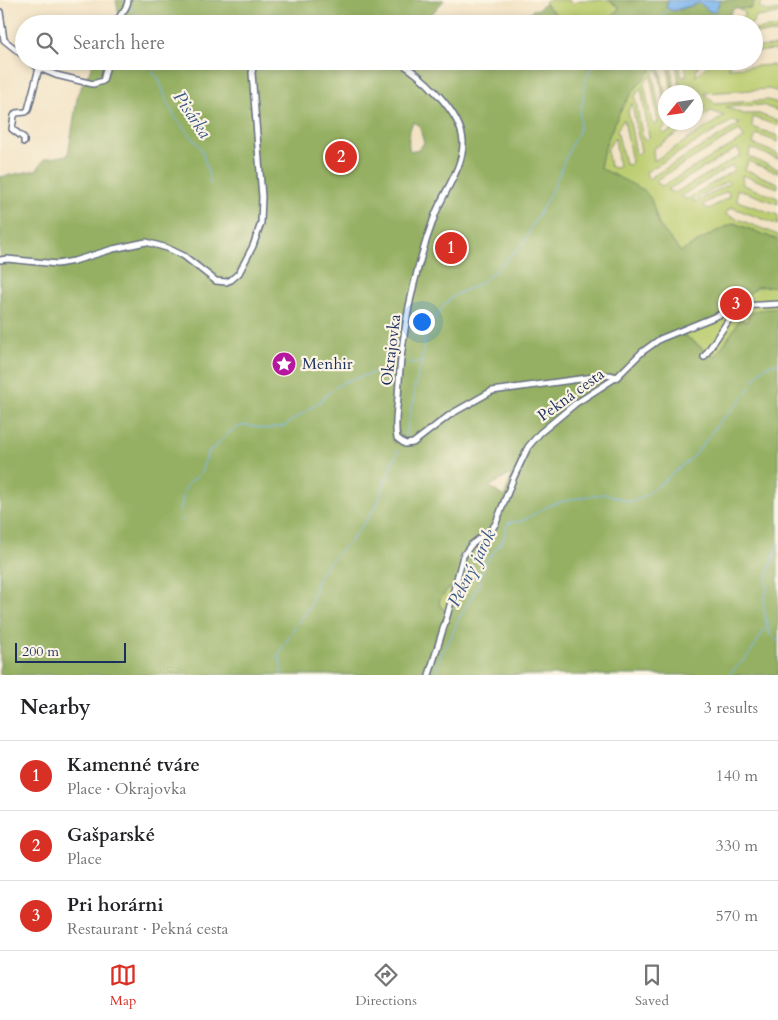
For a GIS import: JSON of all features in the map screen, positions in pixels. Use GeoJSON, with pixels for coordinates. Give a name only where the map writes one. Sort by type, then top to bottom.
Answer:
{"type":"FeatureCollection","features":[{"type":"Feature","properties":{"kind":"street"},"geometry":{"type":"LineString","coordinates":[[120,15],[127,7],[128,0]]}},
{"type":"Feature","properties":{"kind":"street"},"geometry":{"type":"LineString","coordinates":[[0,12],[4,40],[15,49]]}},
{"type":"Feature","properties":{"kind":"street"},"geometry":{"type":"LineString","coordinates":[[24,142],[24,138],[12,129],[12,124],[16,113],[28,110],[39,70]]}},
{"type":"Feature","properties":{"kind":"street"},"geometry":{"type":"LineString","coordinates":[[45,70],[56,75],[93,84],[104,78],[106,70]]}},
{"type":"Feature","properties":{"kind":"street"},"geometry":{"type":"LineString","coordinates":[[0,260],[63,264],[113,249],[146,242],[167,248],[184,256],[216,280],[226,282],[231,280],[238,273],[253,246],[261,223],[262,197],[252,70]]}},
{"type":"Feature","properties":{"kind":"street","name":"Okrajovka"},"geometry":{"type":"LineString","coordinates":[[412,70],[435,91],[456,121],[463,142],[459,165],[436,213],[424,247],[410,301],[399,368],[397,438],[403,443],[413,443],[451,414],[492,391],[620,375]]}},
{"type":"Feature","properties":{"kind":"street","name":"Pekná cesta"},"geometry":{"type":"LineString","coordinates":[[429,675],[463,556],[471,545],[496,523],[528,447],[540,433],[574,404],[620,375],[642,352],[656,342],[736,308],[778,304]]}},
{"type":"Feature","properties":{"kind":"street"},"geometry":{"type":"LineString","coordinates":[[704,357],[736,308]]}},
{"type":"Feature","properties":{"kind":"green space"},"geometry":{"type":"Polygon","coordinates":[[[116,0],[444,0],[431,15],[119,15],[116,0]]]}},
{"type":"Feature","properties":{"kind":"green space"},"geometry":{"type":"Polygon","coordinates":[[[547,0],[569,0],[573,4],[579,0],[611,0],[619,8],[614,15],[557,15],[544,3],[547,0]]]}},
{"type":"Feature","properties":{"kind":"green space"},"geometry":{"type":"Polygon","coordinates":[[[669,0],[666,3],[680,10],[700,3],[709,11],[715,12],[720,0],[753,0],[752,8],[734,8],[730,15],[614,15],[619,8],[610,1],[669,0]]]}},
{"type":"Feature","properties":{"kind":"green space"},"geometry":{"type":"Polygon","coordinates":[[[755,0],[763,0],[759,7],[769,12],[778,10],[778,14],[763,16],[744,15],[745,13],[738,9],[752,8],[753,2],[755,3],[755,0]]]}},
{"type":"Feature","properties":{"kind":"green space"},"geometry":{"type":"Polygon","coordinates":[[[544,4],[557,15],[529,15],[533,10],[539,9],[544,4]]]}},
{"type":"Feature","properties":{"kind":"green space"},"geometry":{"type":"Polygon","coordinates":[[[778,27],[778,33],[763,33],[763,29],[778,27]]]}},
{"type":"Feature","properties":{"kind":"green space"},"geometry":{"type":"Polygon","coordinates":[[[763,47],[778,47],[778,52],[773,50],[763,51],[763,47]]]}},
{"type":"Feature","properties":{"kind":"green space"},"geometry":{"type":"Polygon","coordinates":[[[763,66],[778,67],[778,92],[770,89],[704,93],[715,104],[768,100],[778,103],[778,111],[762,105],[726,107],[743,114],[759,114],[778,121],[778,126],[753,117],[752,127],[778,136],[778,142],[756,134],[753,144],[778,154],[778,159],[750,148],[749,157],[778,169],[778,173],[748,161],[745,170],[778,183],[778,188],[742,175],[743,185],[778,198],[778,204],[737,189],[737,201],[778,215],[778,225],[731,207],[725,214],[778,235],[778,240],[734,223],[681,252],[659,225],[651,199],[600,168],[607,141],[632,92],[651,70],[656,70],[653,73],[658,103],[658,123],[658,130],[663,130],[665,134],[672,130],[682,130],[653,149],[654,161],[724,116],[711,111],[703,116],[703,109],[705,107],[703,106],[703,85],[679,85],[677,70],[680,70],[681,76],[684,77],[687,75],[686,70],[697,70],[695,77],[702,70],[763,70],[763,66]],[[649,77],[644,84],[654,125],[658,123],[651,78],[649,77]],[[641,88],[635,96],[643,139],[646,140],[649,137],[641,88]],[[632,103],[628,111],[636,154],[638,154],[641,152],[632,103]],[[624,119],[617,130],[625,164],[629,165],[632,162],[624,119]],[[732,121],[646,172],[648,179],[740,124],[732,121]],[[740,130],[655,181],[662,186],[744,138],[740,130]],[[615,137],[607,150],[610,166],[614,168],[619,167],[615,137]],[[737,148],[667,190],[675,193],[741,155],[737,148]],[[733,166],[681,196],[687,199],[734,170],[733,166]],[[728,181],[692,201],[696,202],[729,184],[728,181]],[[727,191],[702,205],[709,209],[729,197],[729,194],[727,191]]]}},
{"type":"Feature","properties":{"kind":"green space"},"geometry":{"type":"Polygon","coordinates":[[[90,70],[651,70],[624,104],[607,141],[600,168],[644,190],[651,199],[659,225],[681,252],[734,223],[778,240],[778,286],[756,287],[741,303],[735,301],[720,317],[683,334],[715,357],[739,319],[747,322],[749,314],[757,310],[778,308],[778,675],[0,675],[0,177],[37,170],[44,159],[68,155],[78,93],[90,70]],[[414,122],[412,124],[409,135],[410,151],[419,149],[424,143],[419,125],[414,122]],[[512,474],[490,486],[490,487],[504,497],[512,474]],[[454,588],[448,589],[439,601],[440,606],[448,613],[454,588]]]}},
{"type":"Feature","properties":{"kind":"green space"},"geometry":{"type":"Polygon","coordinates":[[[658,70],[661,70],[663,85],[661,85],[658,70]]]}},
{"type":"Feature","properties":{"kind":"green space"},"geometry":{"type":"Polygon","coordinates":[[[668,70],[671,70],[674,85],[671,85],[668,70]]]}},
{"type":"Feature","properties":{"kind":"green space"},"geometry":{"type":"Polygon","coordinates":[[[778,286],[778,297],[774,303],[778,302],[778,308],[747,322],[739,319],[715,357],[683,334],[716,319],[735,301],[745,299],[755,288],[778,286]]]}},
{"type":"Feature","properties":{"kind":"green space"},"geometry":{"type":"Polygon","coordinates":[[[454,588],[448,613],[440,606],[439,601],[448,589],[454,588]]]}},
{"type":"Feature","properties":{"kind":"water"},"geometry":{"type":"Polygon","coordinates":[[[669,0],[720,0],[715,12],[709,11],[700,3],[673,11],[666,7],[669,0]]]}},
{"type":"Feature","properties":{"kind":"waterway","name":"Pisárka"},"geometry":{"type":"LineString","coordinates":[[130,6],[134,15]]}},
{"type":"Feature","properties":{"kind":"waterway"},"geometry":{"type":"LineString","coordinates":[[664,15],[669,9]]}},
{"type":"Feature","properties":{"kind":"waterway","name":"Pisárka"},"geometry":{"type":"LineString","coordinates":[[153,70],[153,73],[158,77],[167,102],[176,119],[201,148],[210,179],[209,184]]}},
{"type":"Feature","properties":{"kind":"waterway"},"geometry":{"type":"LineString","coordinates":[[405,437],[410,407],[414,403],[414,388],[418,378],[426,336],[432,322],[446,303],[455,295],[481,283],[526,240],[532,225],[554,186],[580,128],[580,111],[590,70]]}},
{"type":"Feature","properties":{"kind":"waterway"},"geometry":{"type":"LineString","coordinates":[[408,363],[420,362]]}},
{"type":"Feature","properties":{"kind":"waterway","name":"Pekný jarok"},"geometry":{"type":"LineString","coordinates":[[753,381],[763,369],[778,363]]}},
{"type":"Feature","properties":{"kind":"waterway"},"geometry":{"type":"LineString","coordinates":[[182,522],[180,514],[184,491],[188,484],[200,474],[209,451],[226,435],[236,428],[245,425],[267,429],[284,426],[318,403],[343,382],[393,367]]}},
{"type":"Feature","properties":{"kind":"waterway","name":"Pekný jarok"},"geometry":{"type":"LineString","coordinates":[[435,675],[440,656],[449,642],[459,618],[478,587],[485,563],[503,540],[508,523],[522,521],[550,505],[572,499],[605,494],[631,502],[640,499],[694,456],[720,421],[737,405],[750,387]]}},
{"type":"Feature","properties":{"kind":"waterway"},"geometry":{"type":"LineString","coordinates":[[275,658],[310,607],[317,580],[324,568],[354,537],[377,505],[392,463],[399,450]]}},
{"type":"Feature","properties":{"kind":"waterway"},"geometry":{"type":"LineString","coordinates":[[729,675],[750,652],[767,624],[764,599],[767,591],[767,577],[778,543]]}},
{"type":"Feature","properties":{"kind":"waterway"},"geometry":{"type":"LineString","coordinates":[[768,626],[769,633],[778,641]]}},
{"type":"Feature","properties":{"kind":"waterway"},"geometry":{"type":"LineString","coordinates":[[280,654],[282,675]]}},
{"type":"Feature","properties":{"kind":"place","name":"Gašparské"},"geometry":{"type":"Point","coordinates":[341,157]}},
{"type":"Feature","properties":{"kind":"place","name":"Kamenné tváre"},"geometry":{"type":"Point","coordinates":[451,248]}},
{"type":"Feature","properties":{"kind":"place","name":"Pri horárni"},"geometry":{"type":"Point","coordinates":[736,304]}},
{"type":"Feature","properties":{"kind":"place","name":"Menhir"},"geometry":{"type":"Point","coordinates":[284,364]}}]}
